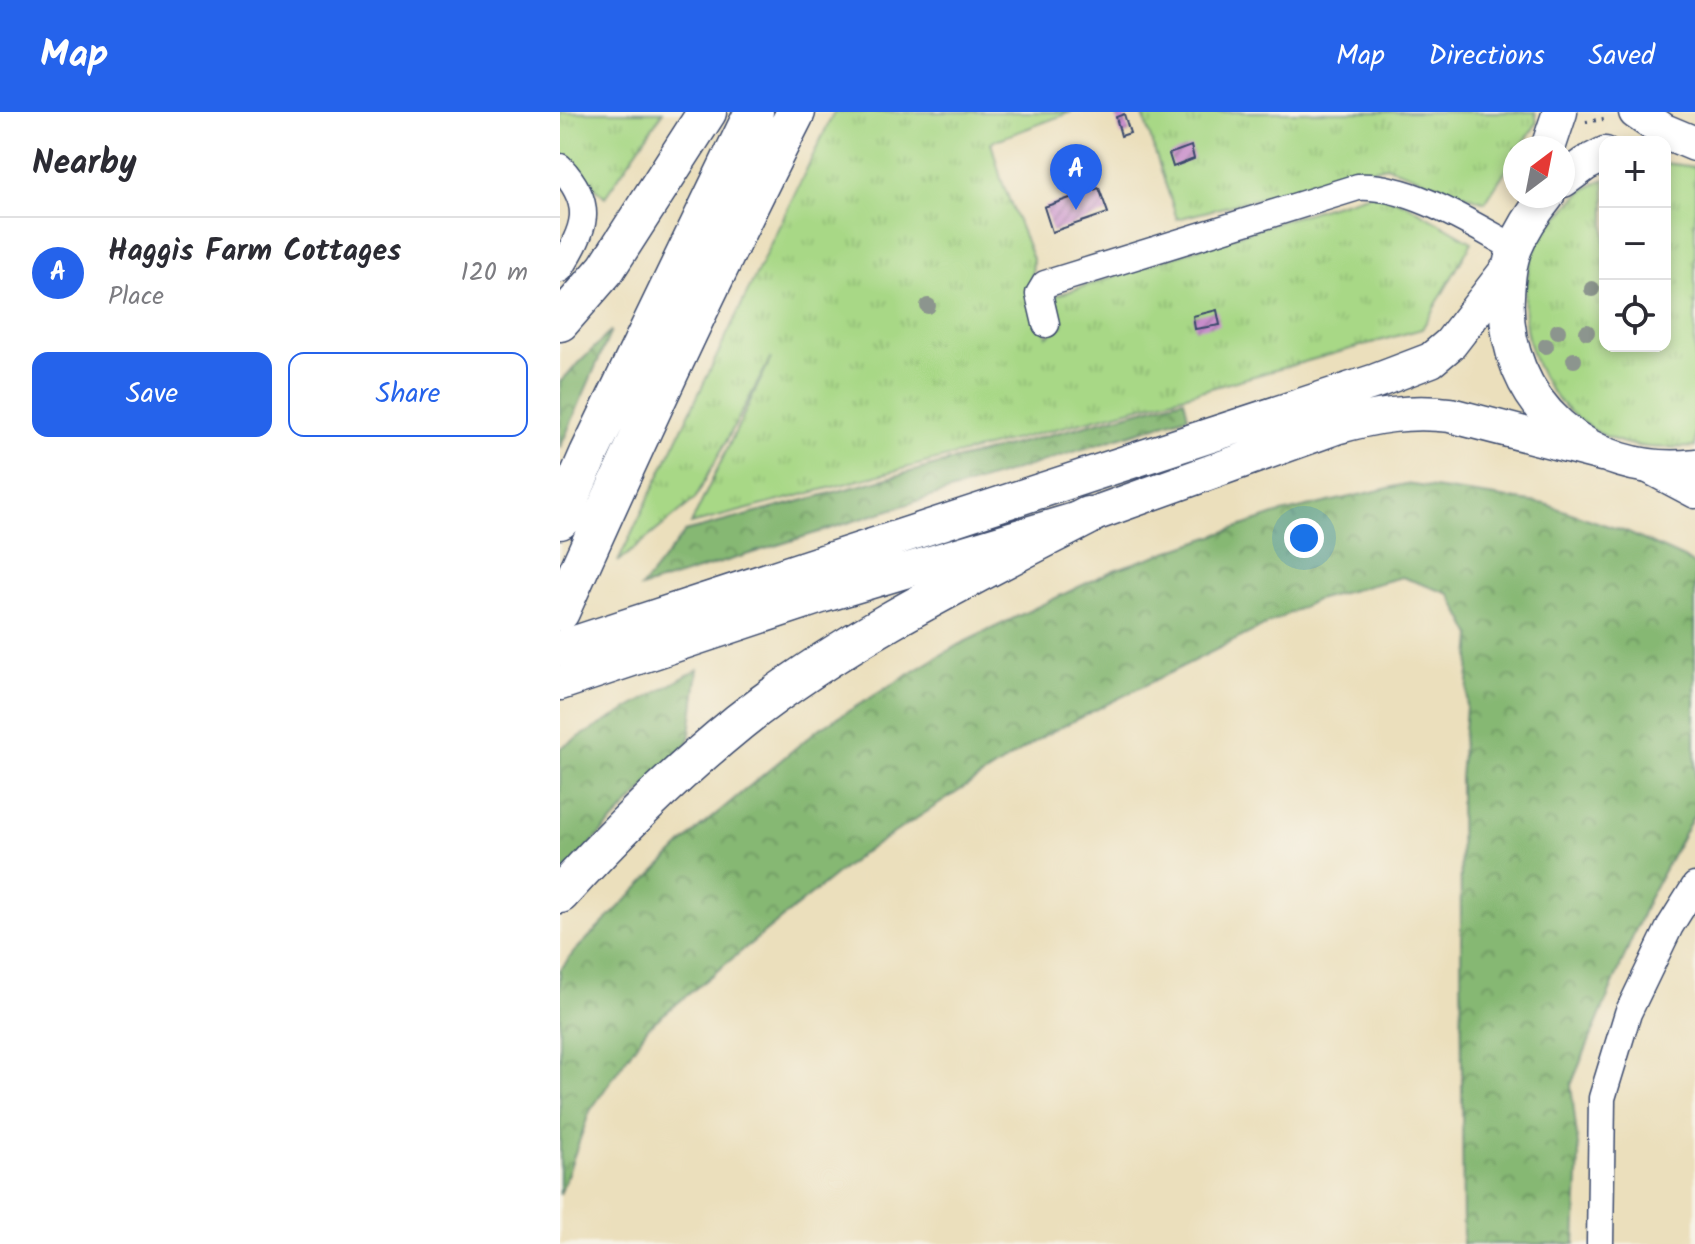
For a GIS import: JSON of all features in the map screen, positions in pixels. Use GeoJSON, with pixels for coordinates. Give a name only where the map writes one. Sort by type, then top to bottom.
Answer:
{"type":"FeatureCollection","features":[{"type":"Feature","properties":{"kind":"highway"},"geometry":{"type":"LineString","coordinates":[[560,322],[606,269],[707,112]]}},
{"type":"Feature","properties":{"kind":"highway"},"geometry":{"type":"LineString","coordinates":[[560,520],[754,112]]}},
{"type":"Feature","properties":{"kind":"highway"},"geometry":{"type":"LineString","coordinates":[[560,612],[624,468],[796,112]]}},
{"type":"Feature","properties":{"kind":"highway"},"geometry":{"type":"LineString","coordinates":[[560,894],[613,835],[680,772],[797,680],[942,591],[1088,516]]}},
{"type":"Feature","properties":{"kind":"main road"},"geometry":{"type":"LineString","coordinates":[[1552,136],[1560,112]]}},
{"type":"Feature","properties":{"kind":"main road"},"geometry":{"type":"LineString","coordinates":[[1636,112],[1664,131],[1695,144]]}},
{"type":"Feature","properties":{"kind":"main road"},"geometry":{"type":"LineString","coordinates":[[1671,143],[1695,144]]}},
{"type":"Feature","properties":{"kind":"main road"},"geometry":{"type":"LineString","coordinates":[[1575,171],[1599,157]]}},
{"type":"Feature","properties":{"kind":"main road"},"geometry":{"type":"LineString","coordinates":[[560,648],[1300,406],[1431,360],[1450,344],[1512,259],[1535,208]]}},
{"type":"Feature","properties":{"kind":"main road"},"geometry":{"type":"LineString","coordinates":[[1512,259],[1506,321],[1511,350],[1522,378],[1540,407],[1566,432],[1602,454]]}},
{"type":"Feature","properties":{"kind":"main road"},"geometry":{"type":"LineString","coordinates":[[560,683],[821,596],[1088,516],[1336,427],[1395,414],[1428,412],[1450,415],[1640,466],[1695,466]]}},
{"type":"Feature","properties":{"kind":"street"},"geometry":{"type":"LineString","coordinates":[[560,167],[572,180],[585,208],[577,241],[560,269]]}},
{"type":"Feature","properties":{"kind":"street"},"geometry":{"type":"LineString","coordinates":[[1046,324],[1039,294],[1045,284],[1358,187],[1387,187],[1408,193],[1512,259]]}},
{"type":"Feature","properties":{"kind":"street"},"geometry":{"type":"LineString","coordinates":[[1640,466],[1695,495]]}},
{"type":"Feature","properties":{"kind":"street"},"geometry":{"type":"LineString","coordinates":[[1600,1244],[1602,1098],[1628,1013],[1670,926],[1695,886]]}},
{"type":"Feature","properties":{"kind":"green space"},"geometry":{"type":"Polygon","coordinates":[[[560,112],[663,112],[605,197],[560,153],[560,112]]]}},
{"type":"Feature","properties":{"kind":"green space"},"geometry":{"type":"Polygon","coordinates":[[[834,112],[1071,112],[991,142],[1001,179],[1033,259],[1032,276],[1047,336],[1063,325],[1055,296],[1377,192],[1406,204],[1472,242],[1422,329],[1186,395],[691,524],[771,358],[695,499],[618,562],[834,112]]]}},
{"type":"Feature","properties":{"kind":"green space"},"geometry":{"type":"Polygon","coordinates":[[[1142,112],[1535,112],[1537,123],[1528,136],[1503,136],[1503,174],[1485,202],[1386,166],[1177,219],[1142,112]]]}},
{"type":"Feature","properties":{"kind":"green space"},"geometry":{"type":"Polygon","coordinates":[[[1671,164],[1695,167],[1695,447],[1650,447],[1627,444],[1605,436],[1579,420],[1558,400],[1542,377],[1532,352],[1526,325],[1525,296],[1529,267],[1546,228],[1565,208],[1575,208],[1575,198],[1599,182],[1599,352],[1671,352],[1671,164]]]}},
{"type":"Feature","properties":{"kind":"green space"},"geometry":{"type":"Polygon","coordinates":[[[611,331],[560,448],[560,382],[611,331]]]}},
{"type":"Feature","properties":{"kind":"green space"},"geometry":{"type":"Polygon","coordinates":[[[1184,399],[1188,416],[641,588],[685,532],[1184,399]]]}},
{"type":"Feature","properties":{"kind":"green space"},"geometry":{"type":"Polygon","coordinates":[[[1406,484],[1545,504],[1626,532],[1695,566],[1695,813],[1648,900],[1571,1085],[1579,1154],[1575,1244],[1463,1244],[1460,778],[1472,636],[1450,594],[1402,577],[1316,600],[1047,734],[860,855],[648,1027],[590,1111],[560,1195],[560,970],[575,951],[697,830],[817,730],[958,645],[1114,570],[1277,514],[1406,484]]]}},
{"type":"Feature","properties":{"kind":"green space"},"geometry":{"type":"Polygon","coordinates":[[[698,669],[689,742],[560,876],[560,748],[698,669]]]}},
{"type":"Feature","properties":{"kind":"building"},"geometry":{"type":"Polygon","coordinates":[[[1124,114],[1130,133],[1121,136],[1116,117],[1124,114]]]}},
{"type":"Feature","properties":{"kind":"building"},"geometry":{"type":"Polygon","coordinates":[[[1191,146],[1194,159],[1173,167],[1169,154],[1191,146]]]}},
{"type":"Feature","properties":{"kind":"building"},"geometry":{"type":"Polygon","coordinates":[[[1099,188],[1108,213],[1052,232],[1044,207],[1099,188]]]}},
{"type":"Feature","properties":{"kind":"building"},"geometry":{"type":"Polygon","coordinates":[[[1217,310],[1220,325],[1195,329],[1193,316],[1217,310]]]}},
{"type":"Feature","properties":{"kind":"place","name":"Haggis Farm Cottages"},"geometry":{"type":"Point","coordinates":[1076,210]}}]}
